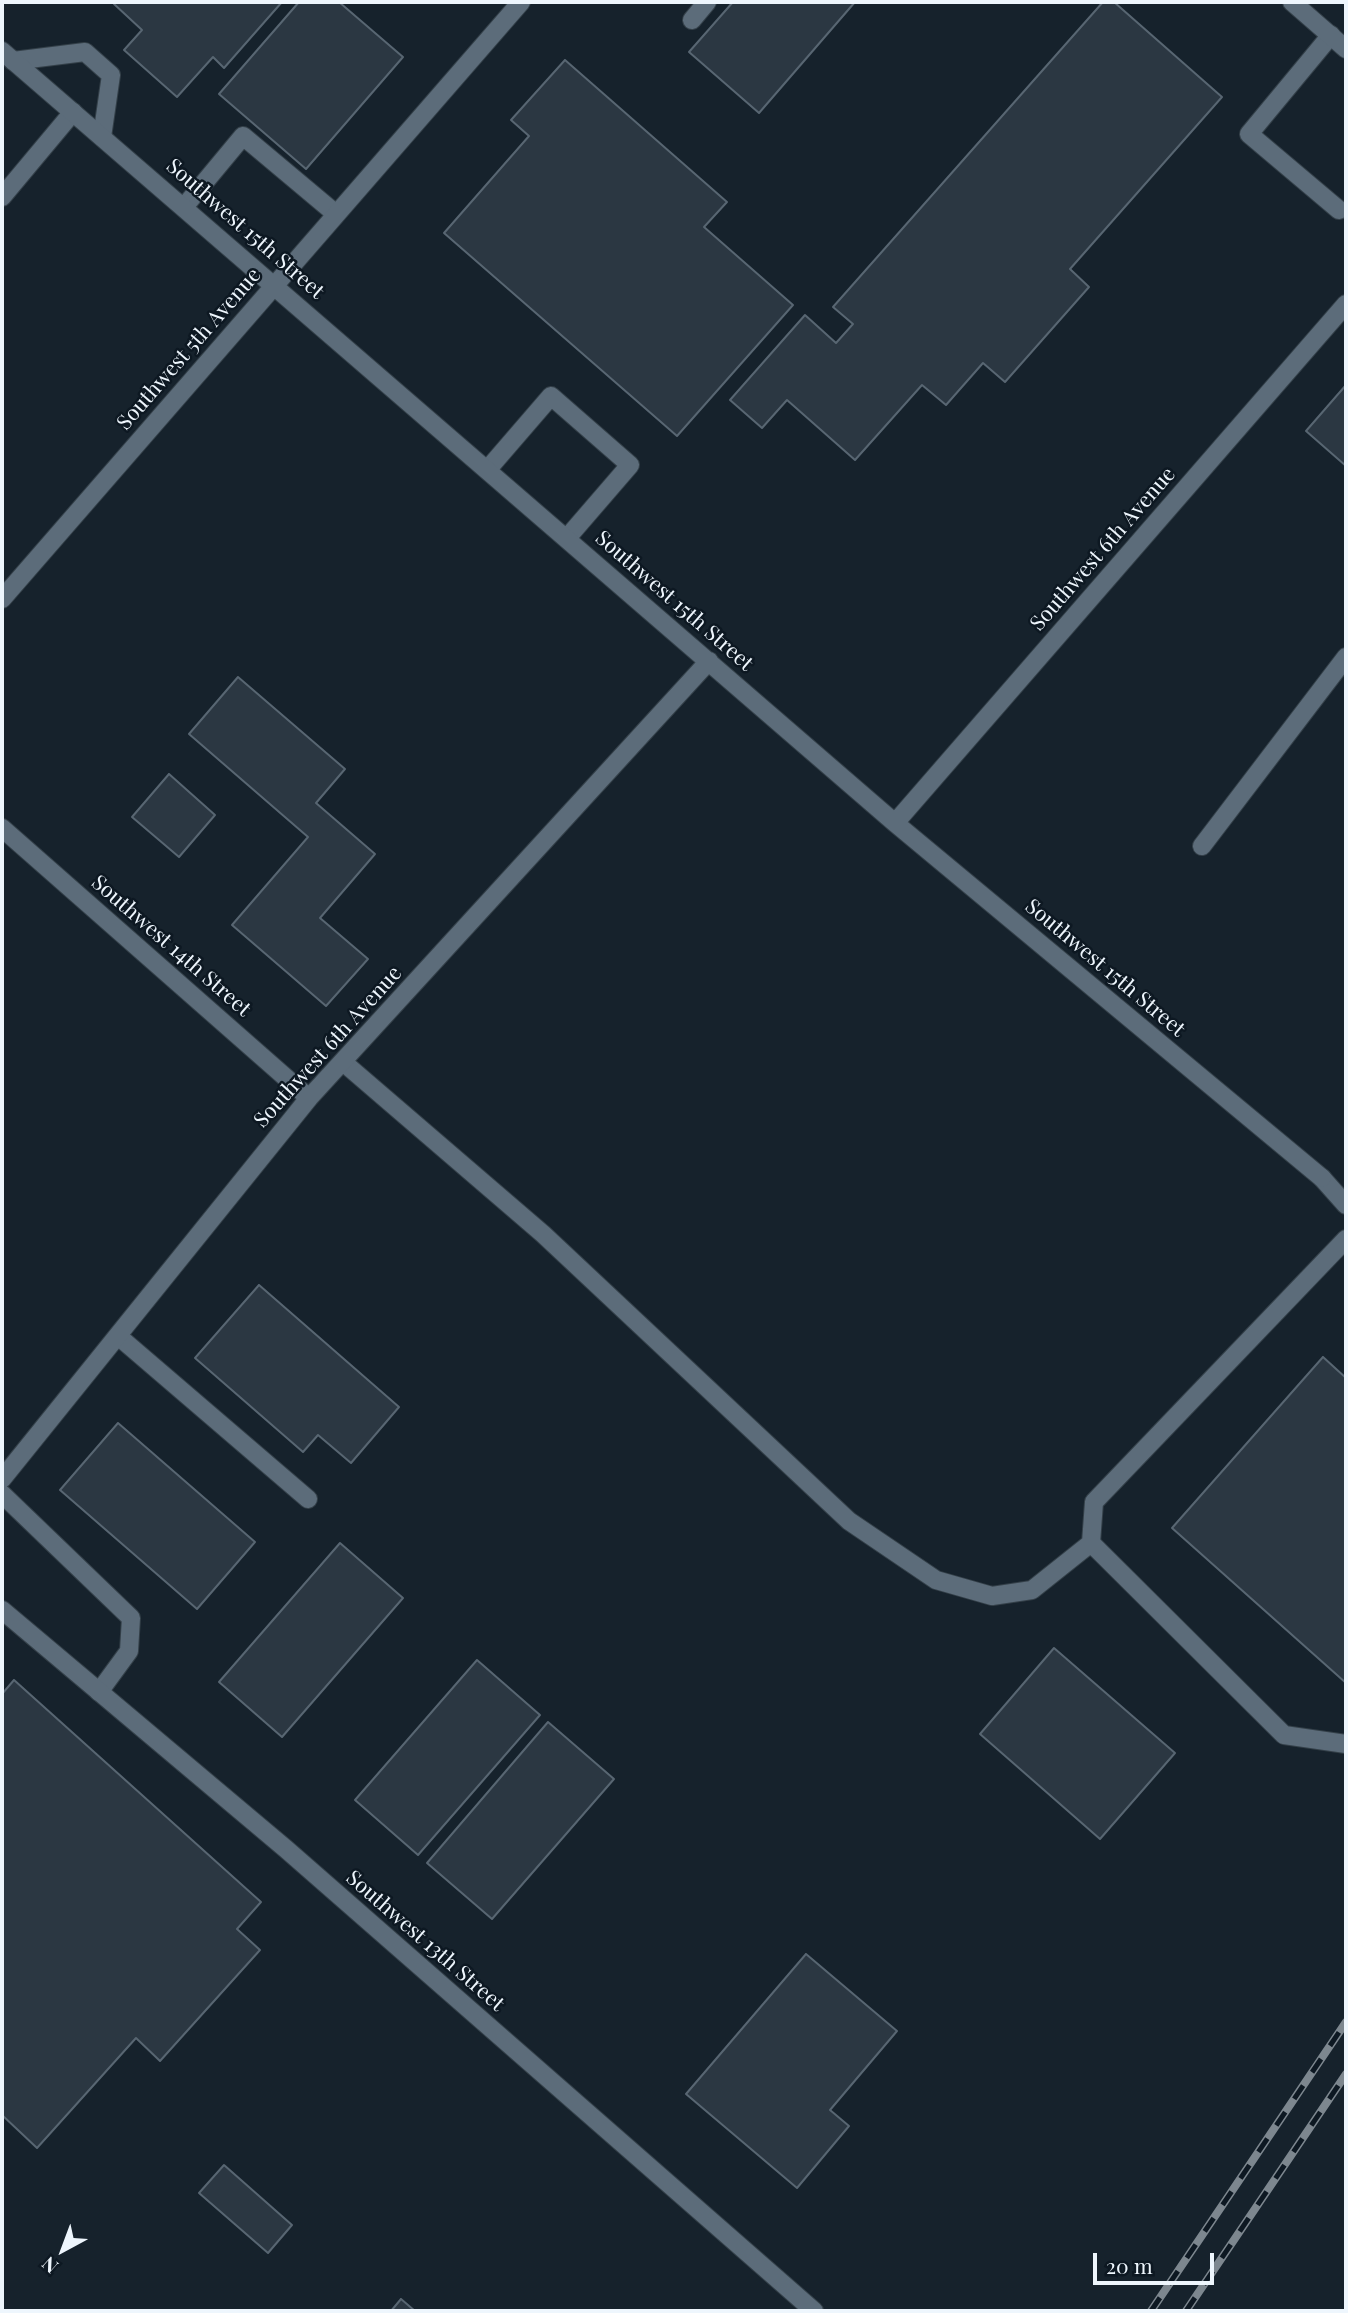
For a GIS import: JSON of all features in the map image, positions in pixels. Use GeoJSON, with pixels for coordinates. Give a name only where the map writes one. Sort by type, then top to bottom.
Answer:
{"type":"FeatureCollection","features":[{"type":"Feature","properties":{"kind":"street","name":"Southwest 5th Avenue"},"geometry":{"type":"LineString","coordinates":[[2,599],[521,2]]}},
{"type":"Feature","properties":{"kind":"street"},"geometry":{"type":"LineString","coordinates":[[692,20],[707,2]]}},
{"type":"Feature","properties":{"kind":"street"},"geometry":{"type":"LineString","coordinates":[[1292,2],[1346,49]]}},
{"type":"Feature","properties":{"kind":"street"},"geometry":{"type":"LineString","coordinates":[[1331,35],[1249,134],[1339,210]]}},
{"type":"Feature","properties":{"kind":"street"},"geometry":{"type":"LineString","coordinates":[[7,56],[85,52],[111,75],[102,137]]}},
{"type":"Feature","properties":{"kind":"street","name":"Southwest 15th Street"},"geometry":{"type":"LineString","coordinates":[[7,56],[895,823],[1322,1178],[1346,1205]]}},
{"type":"Feature","properties":{"kind":"street"},"geometry":{"type":"LineString","coordinates":[[2,197],[73,112]]}},
{"type":"Feature","properties":{"kind":"street"},"geometry":{"type":"LineString","coordinates":[[184,207],[243,136],[336,214]]}},
{"type":"Feature","properties":{"kind":"street","name":"Southwest 6th Avenue"},"geometry":{"type":"LineString","coordinates":[[895,823],[1346,304]]}},
{"type":"Feature","properties":{"kind":"street"},"geometry":{"type":"LineString","coordinates":[[488,469],[551,396],[630,465],[567,538]]}},
{"type":"Feature","properties":{"kind":"street"},"geometry":{"type":"LineString","coordinates":[[1202,846],[1346,657]]}},
{"type":"Feature","properties":{"kind":"street","name":"Southwest 6th Avenue"},"geometry":{"type":"LineString","coordinates":[[2,1479],[309,1098],[709,661]]}},
{"type":"Feature","properties":{"kind":"street","name":"Southwest 14th Street"},"geometry":{"type":"LineString","coordinates":[[2,828],[309,1098]]}},
{"type":"Feature","properties":{"kind":"street"},"geometry":{"type":"LineString","coordinates":[[343,1062],[543,1234],[849,1521],[936,1580],[992,1596],[1032,1590],[1091,1543],[1094,1502],[1346,1239]]}},
{"type":"Feature","properties":{"kind":"street"},"geometry":{"type":"LineString","coordinates":[[118,1336],[308,1499]]}},
{"type":"Feature","properties":{"kind":"street"},"geometry":{"type":"LineString","coordinates":[[2,1494],[131,1618],[130,1651],[99,1692]]}},
{"type":"Feature","properties":{"kind":"street"},"geometry":{"type":"LineString","coordinates":[[1091,1543],[1284,1735],[1346,1744]]}},
{"type":"Feature","properties":{"kind":"street","name":"Southwest 13th Street"},"geometry":{"type":"LineString","coordinates":[[2,1610],[285,1849],[814,2311]]}},
{"type":"Feature","properties":{"kind":"building"},"geometry":{"type":"Polygon","coordinates":[[[282,2],[224,68],[213,57],[177,97],[124,50],[142,30],[114,4],[282,2]]]}},
{"type":"Feature","properties":{"kind":"building"},"geometry":{"type":"Polygon","coordinates":[[[299,2],[339,2],[403,57],[306,169],[219,94],[299,2]]]}},
{"type":"Feature","properties":{"kind":"building"},"geometry":{"type":"Polygon","coordinates":[[[733,2],[855,2],[759,113],[689,52],[733,2]]]}},
{"type":"Feature","properties":{"kind":"building"},"geometry":{"type":"Polygon","coordinates":[[[1103,2],[1114,2],[1222,97],[1070,269],[1089,287],[1005,382],[983,363],[946,405],[922,385],[855,460],[787,400],[762,428],[730,400],[805,315],[836,343],[853,324],[833,307],[1103,2]]]}},
{"type":"Feature","properties":{"kind":"building"},"geometry":{"type":"Polygon","coordinates":[[[565,60],[727,202],[704,227],[793,305],[677,436],[444,233],[529,136],[511,120],[565,60]]]}},
{"type":"Feature","properties":{"kind":"building"},"geometry":{"type":"Polygon","coordinates":[[[1346,385],[1346,466],[1306,431],[1346,385]]]}},
{"type":"Feature","properties":{"kind":"building"},"geometry":{"type":"Polygon","coordinates":[[[238,677],[345,769],[316,803],[375,854],[320,918],[368,959],[326,1006],[232,925],[308,837],[189,734],[238,677]]]}},
{"type":"Feature","properties":{"kind":"building"},"geometry":{"type":"Polygon","coordinates":[[[169,774],[215,815],[179,857],[132,817],[169,774]]]}},
{"type":"Feature","properties":{"kind":"building"},"geometry":{"type":"Polygon","coordinates":[[[259,1285],[399,1407],[351,1463],[318,1435],[303,1452],[195,1358],[259,1285]]]}},
{"type":"Feature","properties":{"kind":"building"},"geometry":{"type":"Polygon","coordinates":[[[1323,1357],[1346,1378],[1346,1683],[1172,1528],[1323,1357]]]}},
{"type":"Feature","properties":{"kind":"building"},"geometry":{"type":"Polygon","coordinates":[[[118,1423],[255,1542],[197,1609],[60,1490],[118,1423]]]}},
{"type":"Feature","properties":{"kind":"building"},"geometry":{"type":"Polygon","coordinates":[[[340,1543],[403,1598],[282,1737],[219,1682],[340,1543]]]}},
{"type":"Feature","properties":{"kind":"building"},"geometry":{"type":"Polygon","coordinates":[[[1054,1648],[1175,1753],[1100,1839],[980,1734],[1054,1648]]]}},
{"type":"Feature","properties":{"kind":"building"},"geometry":{"type":"Polygon","coordinates":[[[477,1660],[540,1715],[418,1855],[355,1800],[477,1660]]]}},
{"type":"Feature","properties":{"kind":"building"},"geometry":{"type":"Polygon","coordinates":[[[14,1680],[261,1902],[237,1929],[260,1950],[160,2061],[136,2038],[37,2148],[2,2115],[2,1694],[14,1680]]]}},
{"type":"Feature","properties":{"kind":"building"},"geometry":{"type":"Polygon","coordinates":[[[548,1722],[614,1779],[492,1919],[427,1863],[548,1722]]]}},
{"type":"Feature","properties":{"kind":"building"},"geometry":{"type":"Polygon","coordinates":[[[806,1954],[897,2031],[830,2110],[849,2126],[797,2188],[686,2094],[806,1954]]]}},
{"type":"Feature","properties":{"kind":"building"},"geometry":{"type":"Polygon","coordinates":[[[224,2165],[292,2225],[268,2253],[199,2193],[224,2165]]]}},
{"type":"Feature","properties":{"kind":"building"},"geometry":{"type":"Polygon","coordinates":[[[401,2299],[415,2311],[391,2311],[401,2299]]]}},
{"type":"Feature","properties":{"kind":"railway"},"geometry":{"type":"LineString","coordinates":[[1151,2311],[1346,2022]]}},
{"type":"Feature","properties":{"kind":"railway"},"geometry":{"type":"LineString","coordinates":[[1186,2311],[1346,2074]]}}]}
